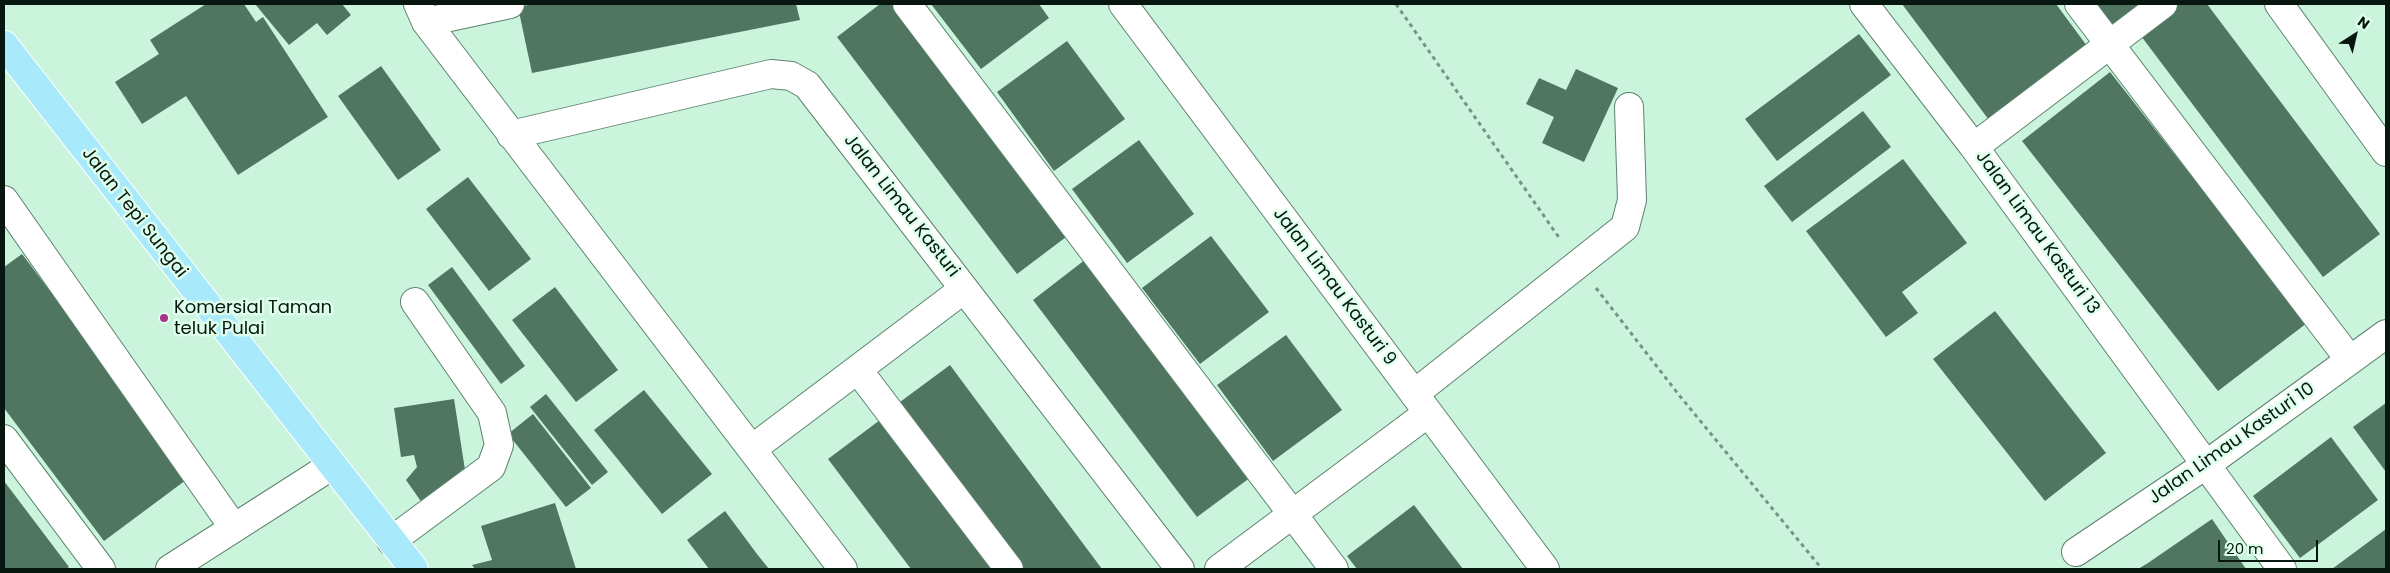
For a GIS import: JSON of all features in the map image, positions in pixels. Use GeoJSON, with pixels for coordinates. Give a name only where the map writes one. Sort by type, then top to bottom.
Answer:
{"type":"FeatureCollection","features":[{"type":"Feature","properties":{"kind":"main road","name":"Jalan Tepi Sungai"},"geometry":{"type":"LineString","coordinates":[[4,45],[331,466],[414,569]]}},
{"type":"Feature","properties":{"kind":"street"},"geometry":{"type":"LineString","coordinates":[[422,13],[510,4]]}},
{"type":"Feature","properties":{"kind":"street"},"geometry":{"type":"LineString","coordinates":[[907,4],[1334,569]]}},
{"type":"Feature","properties":{"kind":"street","name":"Jalan Limau Kasturi 9"},"geometry":{"type":"LineString","coordinates":[[1123,4],[1545,569]]}},
{"type":"Feature","properties":{"kind":"street","name":"Jalan Limau Kasturi 13"},"geometry":{"type":"LineString","coordinates":[[1864,4],[1974,147],[2282,569]]}},
{"type":"Feature","properties":{"kind":"street"},"geometry":{"type":"LineString","coordinates":[[2079,4],[2350,360]]}},
{"type":"Feature","properties":{"kind":"street"},"geometry":{"type":"LineString","coordinates":[[1974,147],[2162,4]]}},
{"type":"Feature","properties":{"kind":"street"},"geometry":{"type":"LineString","coordinates":[[2279,4],[2386,152]]}},
{"type":"Feature","properties":{"kind":"street"},"geometry":{"type":"LineString","coordinates":[[422,13],[511,135],[843,569]]}},
{"type":"Feature","properties":{"kind":"street","name":"Jalan Limau Kasturi"},"geometry":{"type":"LineString","coordinates":[[511,135],[771,74],[791,76],[807,85],[1180,569]]}},
{"type":"Feature","properties":{"kind":"street"},"geometry":{"type":"LineString","coordinates":[[1220,569],[1293,514],[1578,265],[1624,228],[1632,200],[1628,107]]}},
{"type":"Feature","properties":{"kind":"street"},"geometry":{"type":"LineString","coordinates":[[4,200],[234,528]]}},
{"type":"Feature","properties":{"kind":"street"},"geometry":{"type":"LineString","coordinates":[[752,449],[964,289]]}},
{"type":"Feature","properties":{"kind":"street"},"geometry":{"type":"LineString","coordinates":[[391,541],[491,468],[499,445],[492,413],[415,302]]}},
{"type":"Feature","properties":{"kind":"street","name":"Jalan Limau Kasturi 10"},"geometry":{"type":"LineString","coordinates":[[2076,552],[2207,464],[2386,334]]}},
{"type":"Feature","properties":{"kind":"street"},"geometry":{"type":"LineString","coordinates":[[858,370],[1009,569]]}},
{"type":"Feature","properties":{"kind":"street"},"geometry":{"type":"LineString","coordinates":[[4,439],[101,569]]}},
{"type":"Feature","properties":{"kind":"street"},"geometry":{"type":"LineString","coordinates":[[170,569],[331,466]]}},
{"type":"Feature","properties":{"kind":"path"},"geometry":{"type":"LineString","coordinates":[[1396,4],[1578,265],[1678,395],[1822,569]]}},
{"type":"Feature","properties":{"kind":"building"},"geometry":{"type":"Polygon","coordinates":[[[206,4],[244,4],[256,22],[263,17],[328,117],[238,175],[186,96],[142,124],[115,82],[159,54],[150,40],[206,4]]]}},
{"type":"Feature","properties":{"kind":"building"},"geometry":{"type":"Polygon","coordinates":[[[255,4],[342,4],[351,15],[327,35],[317,23],[289,45],[255,4]]]}},
{"type":"Feature","properties":{"kind":"building"},"geometry":{"type":"Polygon","coordinates":[[[533,4],[796,4],[800,20],[532,73],[518,7],[533,4]]]}},
{"type":"Feature","properties":{"kind":"building"},"geometry":{"type":"Polygon","coordinates":[[[880,4],[895,4],[1070,234],[1017,274],[837,37],[880,4]]]}},
{"type":"Feature","properties":{"kind":"building"},"geometry":{"type":"Polygon","coordinates":[[[931,4],[1039,4],[1049,18],[981,69],[931,4]]]}},
{"type":"Feature","properties":{"kind":"building"},"geometry":{"type":"Polygon","coordinates":[[[1902,4],[2056,4],[2087,46],[1989,120],[1902,4]]]}},
{"type":"Feature","properties":{"kind":"building"},"geometry":{"type":"Polygon","coordinates":[[[2091,4],[2145,4],[2111,30],[2091,4]]]}},
{"type":"Feature","properties":{"kind":"building"},"geometry":{"type":"Polygon","coordinates":[[[2176,4],[2207,4],[2380,234],[2323,277],[2138,32],[2176,4]]]}},
{"type":"Feature","properties":{"kind":"building"},"geometry":{"type":"Polygon","coordinates":[[[1859,34],[1891,75],[1777,161],[1745,119],[1859,34]]]}},
{"type":"Feature","properties":{"kind":"building"},"geometry":{"type":"Polygon","coordinates":[[[1067,41],[1125,119],[1054,171],[997,92],[1067,41]]]}},
{"type":"Feature","properties":{"kind":"building"},"geometry":{"type":"Polygon","coordinates":[[[381,66],[441,150],[398,180],[338,96],[381,66]]]}},
{"type":"Feature","properties":{"kind":"building"},"geometry":{"type":"Polygon","coordinates":[[[1576,69],[1618,88],[1584,162],[1542,143],[1554,117],[1526,104],[1539,78],[1566,90],[1576,69]]]}},
{"type":"Feature","properties":{"kind":"building"},"geometry":{"type":"Polygon","coordinates":[[[2110,72],[2307,323],[2218,391],[2022,141],[2110,72]]]}},
{"type":"Feature","properties":{"kind":"building"},"geometry":{"type":"Polygon","coordinates":[[[1863,111],[1891,147],[1792,222],[1764,186],[1863,111]]]}},
{"type":"Feature","properties":{"kind":"building"},"geometry":{"type":"Polygon","coordinates":[[[1139,140],[1194,214],[1127,263],[1072,189],[1139,140]]]}},
{"type":"Feature","properties":{"kind":"building"},"geometry":{"type":"Polygon","coordinates":[[[1903,159],[1967,243],[1902,292],[1918,313],[1886,337],[1806,231],[1903,159]]]}},
{"type":"Feature","properties":{"kind":"building"},"geometry":{"type":"Polygon","coordinates":[[[468,177],[531,259],[489,291],[426,209],[468,177]]]}},
{"type":"Feature","properties":{"kind":"building"},"geometry":{"type":"Polygon","coordinates":[[[1211,236],[1269,312],[1200,364],[1142,288],[1211,236]]]}},
{"type":"Feature","properties":{"kind":"building"},"geometry":{"type":"Polygon","coordinates":[[[22,254],[190,477],[104,541],[4,408],[4,267],[22,254]]]}},
{"type":"Feature","properties":{"kind":"building"},"geometry":{"type":"Polygon","coordinates":[[[1086,259],[1251,477],[1197,517],[1033,300],[1086,259]]]}},
{"type":"Feature","properties":{"kind":"building"},"geometry":{"type":"Polygon","coordinates":[[[452,267],[525,366],[501,384],[428,285],[452,267]]]}},
{"type":"Feature","properties":{"kind":"building"},"geometry":{"type":"Polygon","coordinates":[[[555,287],[618,370],[576,402],[512,320],[555,287]]]}},
{"type":"Feature","properties":{"kind":"building"},"geometry":{"type":"Polygon","coordinates":[[[1995,311],[2106,453],[2045,501],[1933,359],[1995,311]]]}},
{"type":"Feature","properties":{"kind":"building"},"geometry":{"type":"Polygon","coordinates":[[[1286,335],[1342,410],[1273,461],[1217,385],[1286,335]]]}},
{"type":"Feature","properties":{"kind":"building"},"geometry":{"type":"Polygon","coordinates":[[[950,365],[1102,569],[1024,569],[979,510],[900,402],[950,365]]]}},
{"type":"Feature","properties":{"kind":"building"},"geometry":{"type":"Polygon","coordinates":[[[644,390],[712,474],[662,514],[594,430],[644,390]]]}},
{"type":"Feature","properties":{"kind":"building"},"geometry":{"type":"Polygon","coordinates":[[[546,394],[608,472],[592,485],[530,407],[546,394]]]}},
{"type":"Feature","properties":{"kind":"building"},"geometry":{"type":"Polygon","coordinates":[[[454,399],[465,470],[425,507],[406,480],[417,467],[414,455],[401,457],[394,408],[454,399]]]}},
{"type":"Feature","properties":{"kind":"building"},"geometry":{"type":"Polygon","coordinates":[[[2386,403],[2386,472],[2353,427],[2386,403]]]}},
{"type":"Feature","properties":{"kind":"building"},"geometry":{"type":"Polygon","coordinates":[[[533,414],[591,488],[566,507],[508,434],[533,414]]]}},
{"type":"Feature","properties":{"kind":"building"},"geometry":{"type":"Polygon","coordinates":[[[880,420],[992,569],[911,569],[828,459],[880,420]]]}},
{"type":"Feature","properties":{"kind":"building"},"geometry":{"type":"Polygon","coordinates":[[[2331,437],[2378,500],[2300,558],[2253,496],[2331,437]]]}},
{"type":"Feature","properties":{"kind":"building"},"geometry":{"type":"Polygon","coordinates":[[[4,481],[69,567],[66,569],[4,569],[4,481]]]}},
{"type":"Feature","properties":{"kind":"building"},"geometry":{"type":"Polygon","coordinates":[[[555,503],[576,569],[475,569],[472,565],[492,560],[481,526],[555,503]]]}},
{"type":"Feature","properties":{"kind":"building"},"geometry":{"type":"Polygon","coordinates":[[[1414,505],[1463,569],[1357,569],[1347,556],[1414,505]]]}},
{"type":"Feature","properties":{"kind":"building"},"geometry":{"type":"Polygon","coordinates":[[[725,511],[769,569],[709,569],[687,540],[725,511]]]}},
{"type":"Feature","properties":{"kind":"building"},"geometry":{"type":"Polygon","coordinates":[[[2212,519],[2246,569],[2138,569],[2148,563],[2212,519]]]}},
{"type":"Feature","properties":{"kind":"building"},"geometry":{"type":"Polygon","coordinates":[[[2386,529],[2386,569],[2332,569],[2355,552],[2386,529]]]}},
{"type":"Feature","properties":{"kind":"place","name":"Komersial Taman teluk Pulai"},"geometry":{"type":"Point","coordinates":[164,318]}}]}
